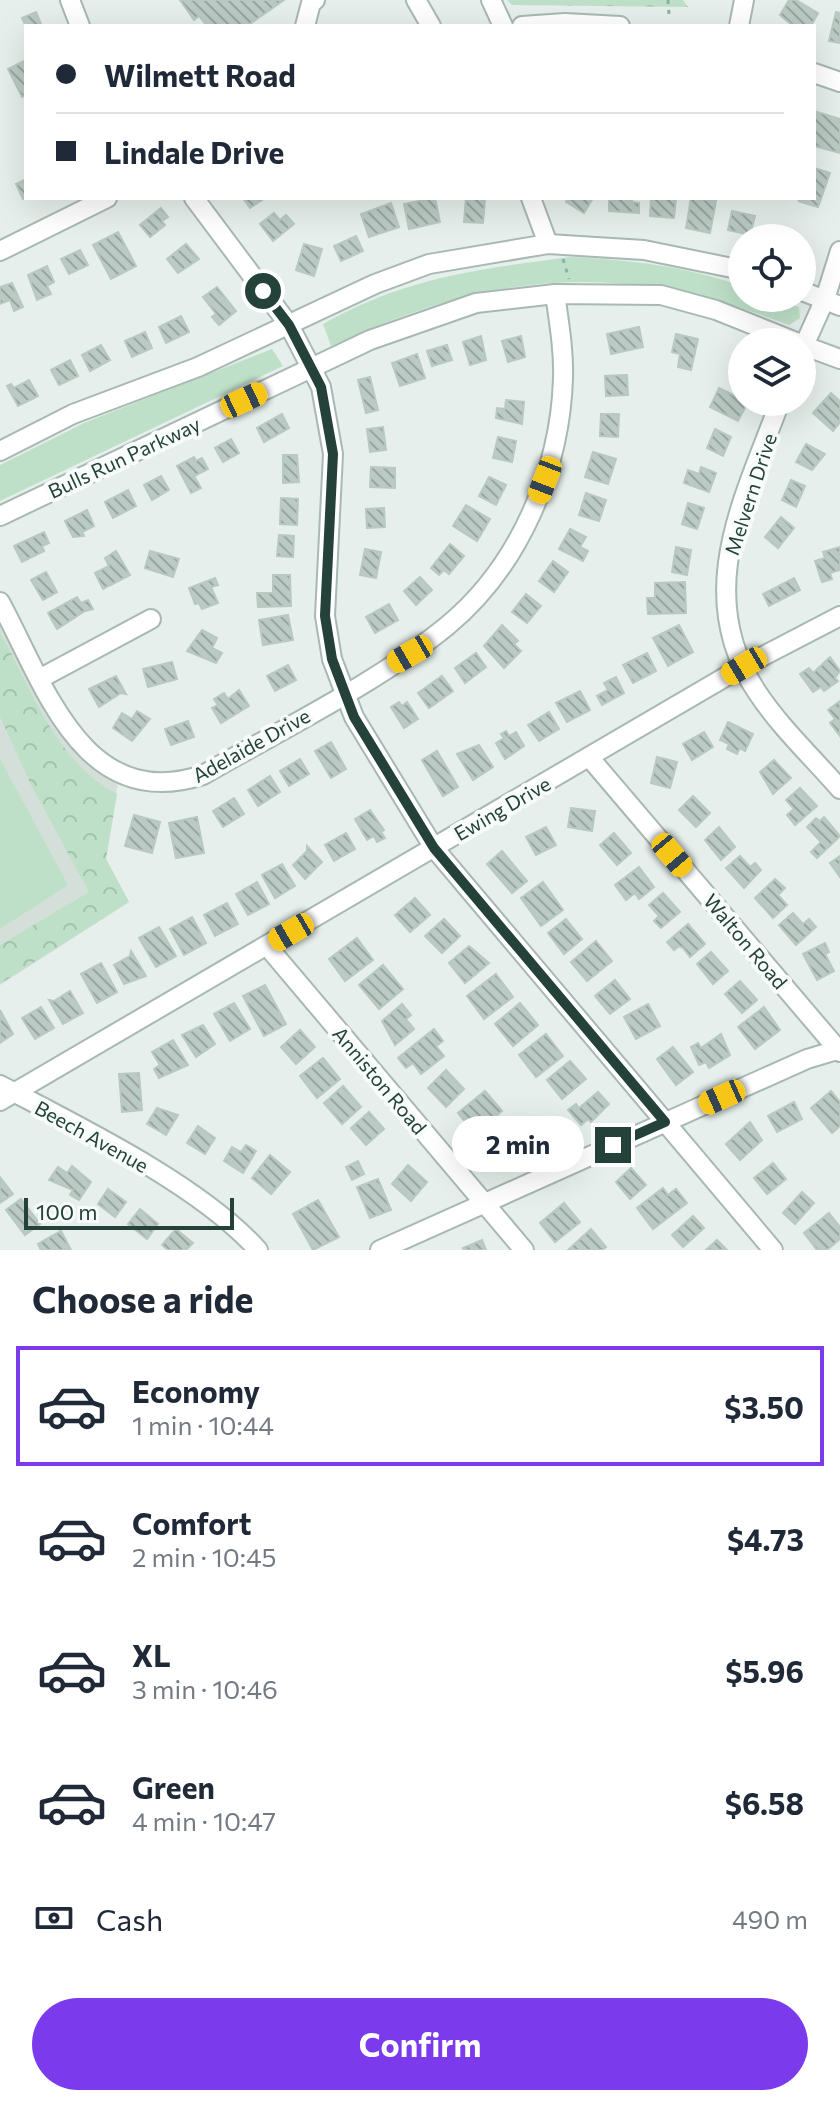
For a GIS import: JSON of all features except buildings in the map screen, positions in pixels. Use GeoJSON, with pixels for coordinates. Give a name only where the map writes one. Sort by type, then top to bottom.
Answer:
{"type":"FeatureCollection","features":[{"type":"Feature","properties":{"kind":"street"},"geometry":{"type":"LineString","coordinates":[[70,0],[79,24]]}},
{"type":"Feature","properties":{"kind":"street"},"geometry":{"type":"LineString","coordinates":[[306,24],[311,3],[315,0]]}},
{"type":"Feature","properties":{"kind":"street"},"geometry":{"type":"LineString","coordinates":[[416,0],[430,24]]}},
{"type":"Feature","properties":{"kind":"street"},"geometry":{"type":"LineString","coordinates":[[491,0],[502,24]]}},
{"type":"Feature","properties":{"kind":"street"},"geometry":{"type":"LineString","coordinates":[[739,24],[744,0]]}},
{"type":"Feature","properties":{"kind":"street"},"geometry":{"type":"LineString","coordinates":[[551,24],[583,24]]}},
{"type":"Feature","properties":{"kind":"street"},"geometry":{"type":"LineString","coordinates":[[816,74],[840,82]]}},
{"type":"Feature","properties":{"kind":"street"},"geometry":{"type":"LineString","coordinates":[[0,251],[103,200]]}},
{"type":"Feature","properties":{"kind":"street"},"geometry":{"type":"LineString","coordinates":[[195,200],[289,325],[321,387],[333,454],[325,616],[332,659],[354,717],[434,848],[773,1250]]}},
{"type":"Feature","properties":{"kind":"street"},"geometry":{"type":"LineString","coordinates":[[532,200],[555,250]]}},
{"type":"Feature","properties":{"kind":"street"},"geometry":{"type":"LineString","coordinates":[[0,451],[73,414],[198,367],[375,284],[429,264],[555,250],[644,250],[728,267]]}},
{"type":"Feature","properties":{"kind":"street"},"geometry":{"type":"LineString","coordinates":[[813,328],[832,302],[840,251]]}},
{"type":"Feature","properties":{"kind":"street","name":"Bulls Run Parkway"},"geometry":{"type":"LineString","coordinates":[[0,516],[370,340],[476,303],[555,294],[661,295],[716,310],[760,328]]}},
{"type":"Feature","properties":{"kind":"street","name":"Adelaide Drive"},"geometry":{"type":"LineString","coordinates":[[0,602],[72,735],[89,756],[119,776],[145,783],[180,783],[203,775],[410,654],[450,623],[491,580],[536,506],[560,422],[562,345],[555,294]]}},
{"type":"Feature","properties":{"kind":"street","name":"Bulls Run Parkway"},"geometry":{"type":"LineString","coordinates":[[816,350],[840,359]]}},
{"type":"Feature","properties":{"kind":"street","name":"Melvern Drive"},"geometry":{"type":"LineString","coordinates":[[775,416],[743,501],[725,579],[728,630],[757,692],[840,789]]}},
{"type":"Feature","properties":{"kind":"street","name":"Ewing Drive"},"geometry":{"type":"LineString","coordinates":[[5,1093],[267,946],[744,666],[840,616]]}},
{"type":"Feature","properties":{"kind":"street"},"geometry":{"type":"LineString","coordinates":[[41,678],[151,619]]}},
{"type":"Feature","properties":{"kind":"street","name":"Walton Road"},"geometry":{"type":"LineString","coordinates":[[589,757],[839,1050]]}},
{"type":"Feature","properties":{"kind":"street","name":"Anniston Road"},"geometry":{"type":"LineString","coordinates":[[267,946],[524,1250]]}},
{"type":"Feature","properties":{"kind":"street"},"geometry":{"type":"LineString","coordinates":[[380,1250],[665,1122],[839,1050]]}},
{"type":"Feature","properties":{"kind":"street","name":"Beech Avenue"},"geometry":{"type":"LineString","coordinates":[[5,1093],[191,1194],[258,1250]]}},
{"type":"Feature","properties":{"kind":"path"},"geometry":{"type":"LineString","coordinates":[[668,0],[669,14]]}},
{"type":"Feature","properties":{"kind":"path"},"geometry":{"type":"LineString","coordinates":[[555,250],[570,282]]}},
{"type":"Feature","properties":{"kind":"shaded area"},"geometry":{"type":"Polygon","coordinates":[[[0,602],[72,735],[119,776],[106,859],[129,902],[0,985],[0,602]]]}},
{"type":"Feature","properties":{"kind":"green space"},"geometry":{"type":"Polygon","coordinates":[[[507,0],[683,0],[688,7],[512,5],[507,0]]]}},
{"type":"Feature","properties":{"kind":"green space"},"geometry":{"type":"Polygon","coordinates":[[[571,257],[678,269],[728,282],[728,304],[669,290],[613,283],[558,283],[503,289],[448,302],[331,346],[323,324],[354,308],[413,285],[505,266],[571,257]]]}},
{"type":"Feature","properties":{"kind":"green space"},"geometry":{"type":"Polygon","coordinates":[[[751,312],[799,312],[800,318],[789,325],[751,312]]]}},
{"type":"Feature","properties":{"kind":"green space"},"geometry":{"type":"Polygon","coordinates":[[[272,349],[283,366],[0,501],[0,465],[84,423],[272,349]]]}},
{"type":"Feature","properties":{"kind":"green space"},"geometry":{"type":"Polygon","coordinates":[[[0,632],[62,744],[77,763],[117,794],[106,859],[129,902],[0,984],[0,945],[89,892],[32,787],[0,717],[0,632]]]}},
{"type":"Feature","properties":{"kind":"green space"},"geometry":{"type":"Polygon","coordinates":[[[0,759],[68,885],[0,929],[0,759]]]}},
{"type":"Feature","properties":{"kind":"route"},"geometry":{"type":"LineString","coordinates":[[263,291],[289,325],[321,387],[333,454],[325,616],[332,659],[344,693],[354,717],[434,848],[665,1122],[613,1145]]}}]}
